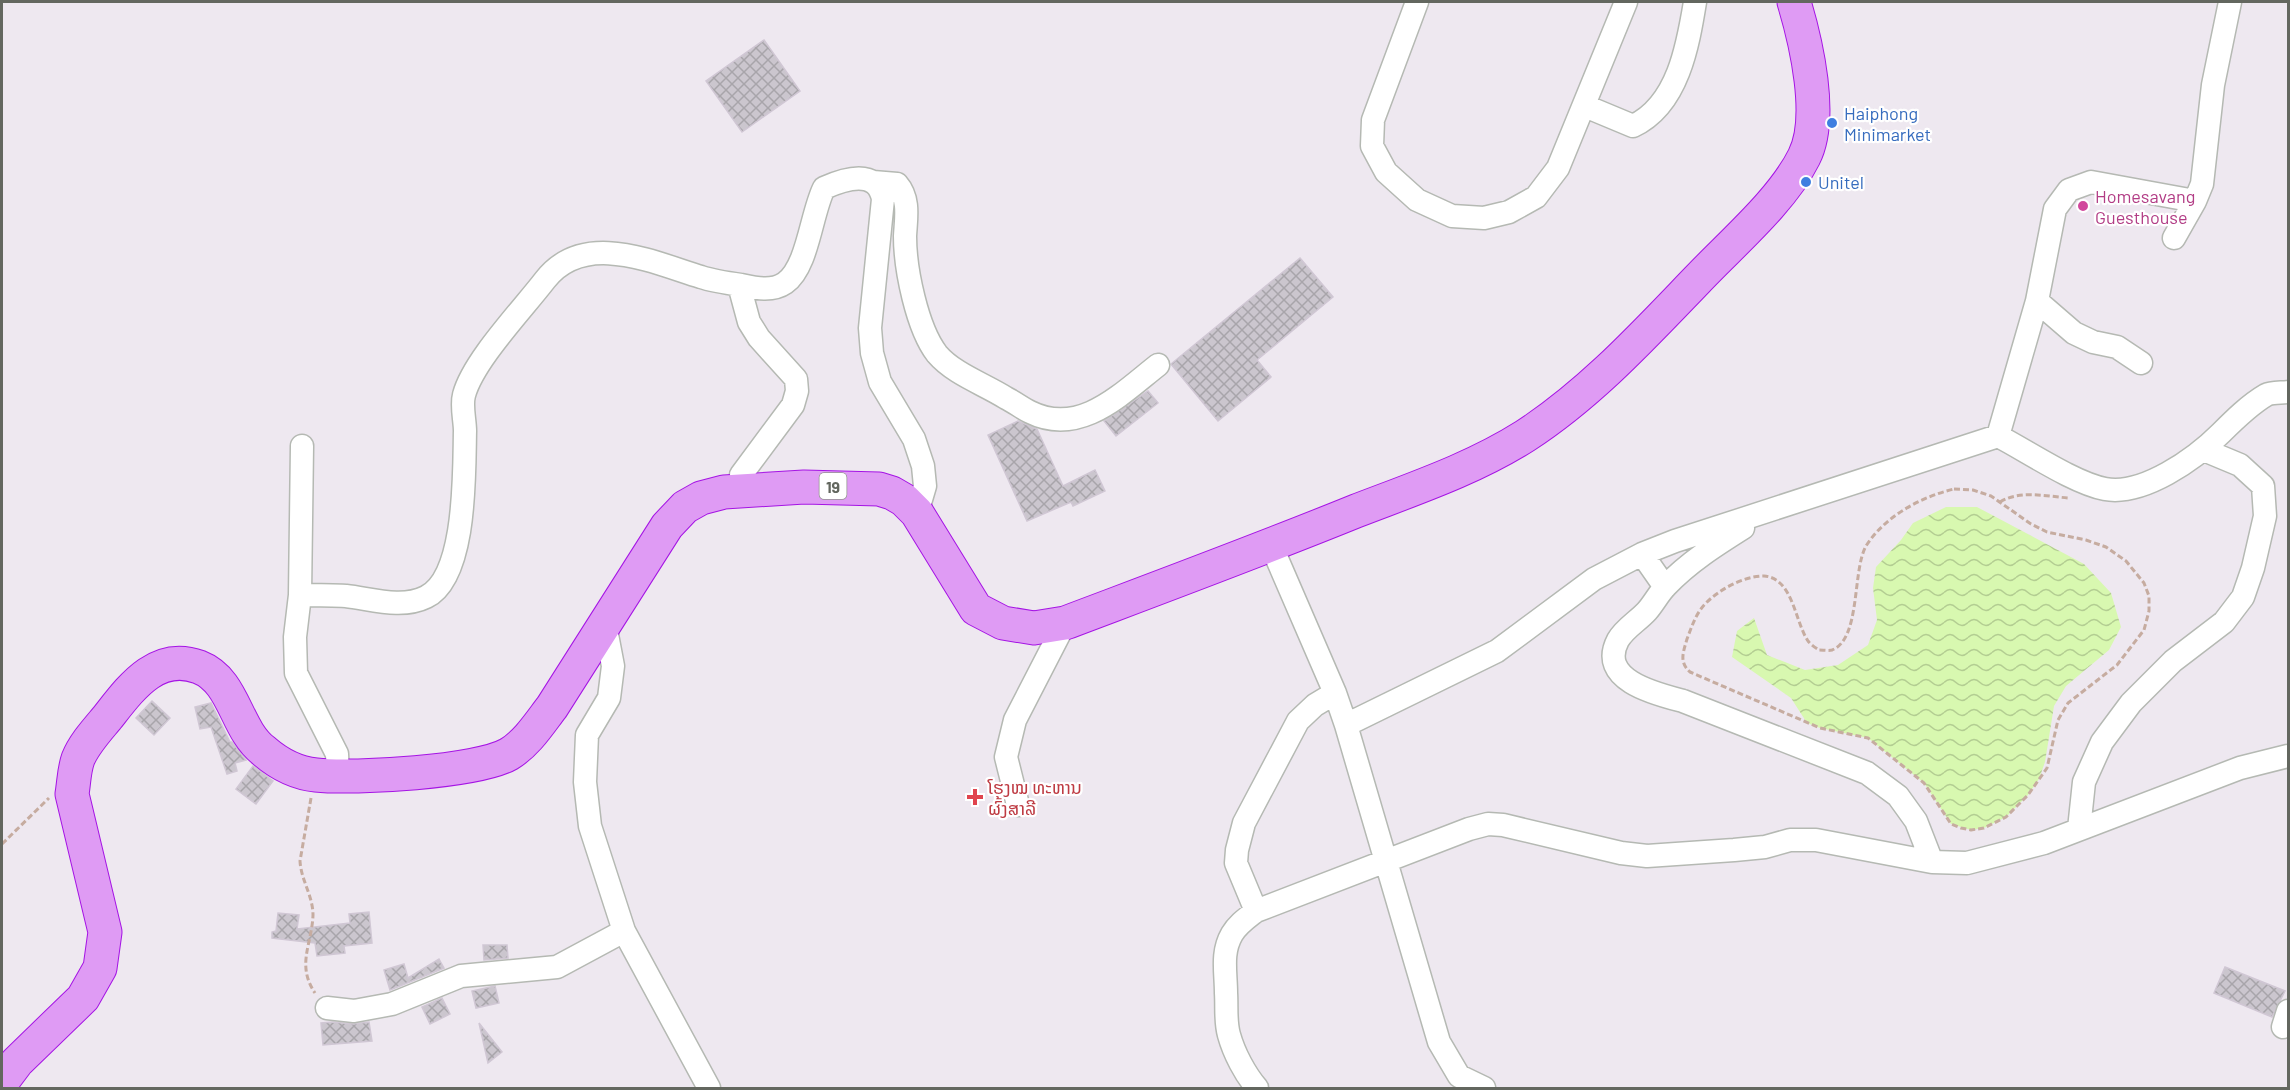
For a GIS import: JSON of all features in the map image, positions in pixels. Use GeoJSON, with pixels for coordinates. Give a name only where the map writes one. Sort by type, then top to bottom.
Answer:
{"type":"FeatureCollection","features":[{"type":"Feature","properties":{"kind":"highway","name":"19"},"geometry":{"type":"LineString","coordinates":[[2,1083],[17,1062],[83,998],[100,968],[105,932],[72,794],[74,774],[79,757],[96,731],[144,675],[166,666],[183,665],[198,667],[212,675],[223,686],[252,742],[281,764],[296,771],[327,775],[421,772],[476,765],[508,755],[531,735],[552,707],[676,516],[685,507],[701,498],[742,490],[835,486],[879,489],[892,493],[917,513],[976,609],[1003,623],[1034,628],[1065,623],[1457,471],[1524,436],[1582,393],[1783,191],[1805,156],[1811,134],[1813,105],[1810,69],[1794,2]]}},
{"type":"Feature","properties":{"kind":"street"},"geometry":{"type":"LineString","coordinates":[[1417,2],[1373,120],[1372,146],[1386,172],[1417,200],[1452,216],[1484,218],[1509,212],[1536,196],[1558,168],[1626,2]]}},
{"type":"Feature","properties":{"kind":"street"},"geometry":{"type":"LineString","coordinates":[[1585,106],[1633,126],[1649,116],[1658,107],[1672,85],[1688,45],[1695,2]]}},
{"type":"Feature","properties":{"kind":"street"},"geometry":{"type":"LineString","coordinates":[[2174,238],[2202,184],[2213,85],[2230,2]]}},
{"type":"Feature","properties":{"kind":"street"},"geometry":{"type":"LineString","coordinates":[[300,595],[325,594],[411,603],[437,590],[450,565],[462,520],[464,396],[474,370],[549,274],[572,258],[598,252],[629,255],[705,278],[739,285],[764,289],[784,283],[800,266],[816,204],[824,188],[841,180],[858,178],[897,184],[903,190],[906,199],[905,245],[913,292],[924,332],[938,354],[956,370],[1031,413],[1065,420],[1085,416],[1104,408],[1158,365]]}},
{"type":"Feature","properties":{"kind":"street"},"geometry":{"type":"LineString","coordinates":[[873,182],[881,189],[883,199],[870,328],[872,353],[880,382],[914,439],[923,466],[925,486],[917,513]]}},
{"type":"Feature","properties":{"kind":"street"},"geometry":{"type":"LineString","coordinates":[[1998,436],[2037,301],[2055,209],[2069,190],[2091,182],[2195,201]]}},
{"type":"Feature","properties":{"kind":"street"},"geometry":{"type":"LineString","coordinates":[[739,285],[749,322],[759,338],[796,379],[797,391],[793,405],[741,475],[742,490]]}},
{"type":"Feature","properties":{"kind":"street"},"geometry":{"type":"LineString","coordinates":[[2037,301],[2074,333],[2093,342],[2117,347],[2141,363]]}},
{"type":"Feature","properties":{"kind":"street"},"geometry":{"type":"LineString","coordinates":[[1346,725],[1497,651],[1594,579],[1642,554],[1675,541],[1998,436],[2081,480],[2106,489],[2133,488],[2161,477],[2204,450],[2239,415],[2268,394],[2289,392]]}},
{"type":"Feature","properties":{"kind":"street"},"geometry":{"type":"LineString","coordinates":[[302,446],[300,595],[295,637],[296,673],[337,754],[327,775]]}},
{"type":"Feature","properties":{"kind":"street"},"geometry":{"type":"LineString","coordinates":[[2079,829],[2084,782],[2102,742],[2131,703],[2165,669],[2224,622],[2243,597],[2253,568],[2265,516],[2262,486],[2240,465],[2204,450]]}},
{"type":"Feature","properties":{"kind":"street"},"geometry":{"type":"LineString","coordinates":[[1774,509],[1705,552],[1665,587],[1647,612],[1618,641],[1613,660],[1622,676],[1658,695],[1683,701],[1867,773],[1898,796],[1916,820],[1932,862]]}},
{"type":"Feature","properties":{"kind":"street"},"geometry":{"type":"LineString","coordinates":[[1271,545],[1335,693],[1346,725],[1439,1042],[1459,1076],[1478,1088]]}},
{"type":"Feature","properties":{"kind":"street"},"geometry":{"type":"LineString","coordinates":[[1642,554],[1665,587]]}},
{"type":"Feature","properties":{"kind":"street"},"geometry":{"type":"LineString","coordinates":[[1018,805],[1006,758],[1015,720],[1065,623]]}},
{"type":"Feature","properties":{"kind":"street"},"geometry":{"type":"LineString","coordinates":[[605,624],[613,666],[609,698],[587,735],[585,782],[590,826],[624,931],[709,1089]]}},
{"type":"Feature","properties":{"kind":"street"},"geometry":{"type":"LineString","coordinates":[[1256,911],[1236,863],[1244,823],[1299,721],[1316,705],[1335,693]]}},
{"type":"Feature","properties":{"kind":"street"},"geometry":{"type":"LineString","coordinates":[[1257,1089],[1240,1061],[1228,1034],[1224,964],[1232,935],[1239,925],[1256,911],[1488,824],[1540,833],[1622,853],[1647,856],[1765,847],[1790,840],[1816,840],[1932,862],[1967,863],[2044,843],[2240,768],[2289,756]]}},
{"type":"Feature","properties":{"kind":"street"},"geometry":{"type":"LineString","coordinates":[[327,1008],[354,1011],[392,1004],[461,976],[557,967],[624,931]]}},
{"type":"Feature","properties":{"kind":"path"},"geometry":{"type":"LineString","coordinates":[[1954,489],[1973,490],[1991,496],[2031,524],[2047,532],[2086,540],[2106,547],[2126,561],[2144,583],[2149,596],[2149,610],[2144,630],[2133,647],[2117,665],[2068,703],[2058,720],[2047,768],[2028,795],[2006,817],[1984,828],[1971,830],[1951,824],[1924,783],[1868,738],[1807,723],[1690,672],[1684,666],[1682,655],[1694,620],[1706,603],[1725,589],[1746,579],[1764,576],[1776,579],[1785,589],[1809,641],[1819,650],[1832,650],[1841,644],[1849,631],[1859,568],[1866,548],[1881,528],[1902,511],[1935,494],[1954,489]]}},
{"type":"Feature","properties":{"kind":"path"},"geometry":{"type":"LineString","coordinates":[[2,844],[74,774]]}},
{"type":"Feature","properties":{"kind":"path"},"geometry":{"type":"LineString","coordinates":[[327,775],[301,851],[300,870],[308,889],[313,915],[305,952],[305,967],[313,990],[327,1008]]}},
{"type":"Feature","properties":{"kind":"water"},"geometry":{"type":"Polygon","coordinates":[[[1946,507],[1977,507],[2084,564],[2111,593],[2121,627],[2109,650],[2066,686],[2054,706],[2045,762],[2039,779],[2028,795],[2006,817],[1984,828],[1971,830],[1951,824],[1924,783],[1868,738],[1807,723],[1791,698],[1732,657],[1737,631],[1754,618],[1767,655],[1805,670],[1838,665],[1868,645],[1877,620],[1873,588],[1876,567],[1913,523],[1946,507]]]}},
{"type":"Feature","properties":{"kind":"building"},"geometry":{"type":"Polygon","coordinates":[[[764,40],[800,91],[742,132],[706,81],[764,40]]]}},
{"type":"Feature","properties":{"kind":"building"},"geometry":{"type":"Polygon","coordinates":[[[1300,258],[1333,297],[1257,360],[1271,377],[1218,421],[1171,364],[1300,258]]]}},
{"type":"Feature","properties":{"kind":"building"},"geometry":{"type":"Polygon","coordinates":[[[1148,391],[1158,403],[1116,436],[1104,421],[1148,391]]]}},
{"type":"Feature","properties":{"kind":"building"},"geometry":{"type":"Polygon","coordinates":[[[1018,421],[1037,429],[1063,486],[1095,470],[1105,491],[1073,506],[1071,502],[1027,521],[988,435],[1018,421]]]}},
{"type":"Feature","properties":{"kind":"building"},"geometry":{"type":"Polygon","coordinates":[[[152,701],[170,718],[154,735],[136,718],[152,701]]]}},
{"type":"Feature","properties":{"kind":"building"},"geometry":{"type":"Polygon","coordinates":[[[211,703],[230,742],[246,760],[235,763],[237,771],[227,774],[211,727],[200,729],[195,707],[211,703]]]}},
{"type":"Feature","properties":{"kind":"building"},"geometry":{"type":"Polygon","coordinates":[[[253,766],[273,781],[256,804],[236,789],[253,766]]]}},
{"type":"Feature","properties":{"kind":"building"},"geometry":{"type":"Polygon","coordinates":[[[369,912],[372,943],[344,946],[345,953],[317,956],[315,943],[272,938],[272,932],[276,931],[278,913],[299,915],[297,929],[350,923],[349,914],[369,912]]]}},
{"type":"Feature","properties":{"kind":"building"},"geometry":{"type":"Polygon","coordinates":[[[483,945],[507,945],[508,958],[484,960],[483,945]]]}},
{"type":"Feature","properties":{"kind":"building"},"geometry":{"type":"Polygon","coordinates":[[[439,959],[444,968],[390,990],[384,970],[404,964],[408,978],[439,959]]]}},
{"type":"Feature","properties":{"kind":"building"},"geometry":{"type":"Polygon","coordinates":[[[2225,967],[2285,991],[2272,1017],[2214,993],[2225,967]]]}},
{"type":"Feature","properties":{"kind":"building"},"geometry":{"type":"Polygon","coordinates":[[[495,986],[499,1003],[476,1008],[472,991],[495,986]]]}},
{"type":"Feature","properties":{"kind":"building"},"geometry":{"type":"Polygon","coordinates":[[[442,998],[450,1014],[430,1024],[422,1007],[442,998]]]}},
{"type":"Feature","properties":{"kind":"building"},"geometry":{"type":"Polygon","coordinates":[[[369,1022],[372,1041],[323,1045],[321,1023],[353,1024],[369,1022]]]}},
{"type":"Feature","properties":{"kind":"building"},"geometry":{"type":"Polygon","coordinates":[[[479,1023],[502,1052],[488,1063],[479,1023]]]}},
{"type":"Feature","properties":{"kind":"place","name":"Haiphong Minimarket"},"geometry":{"type":"Point","coordinates":[1832,123]}},
{"type":"Feature","properties":{"kind":"place","name":"Unitel"},"geometry":{"type":"Point","coordinates":[1806,182]}},
{"type":"Feature","properties":{"kind":"place","name":"Homesavang Guesthouse"},"geometry":{"type":"Point","coordinates":[2083,206]}},
{"type":"Feature","properties":{"kind":"place","name":"ໂຮງໝ ທະຫານ ຜົ້ງສາລີ"},"geometry":{"type":"Point","coordinates":[975,797]}}]}
